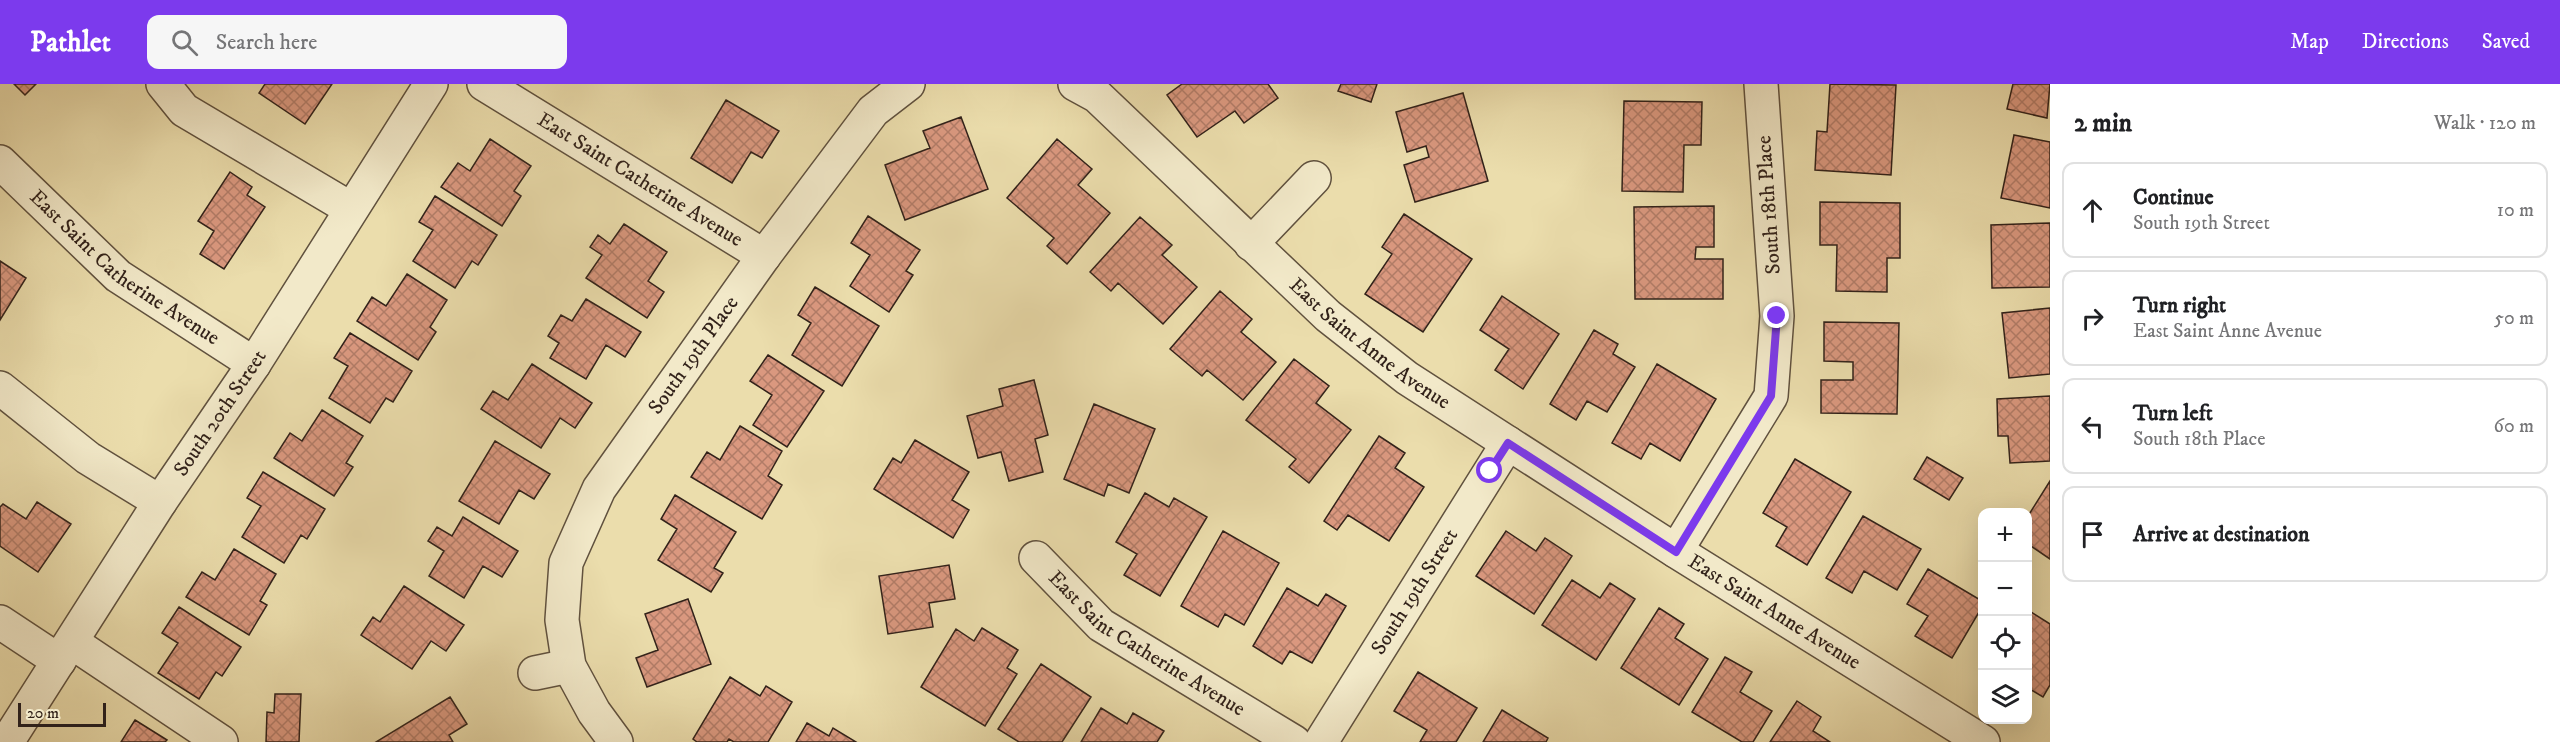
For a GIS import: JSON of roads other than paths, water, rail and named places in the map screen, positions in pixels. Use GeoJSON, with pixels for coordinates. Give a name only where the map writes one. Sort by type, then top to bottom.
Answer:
{"type":"FeatureCollection","features":[{"type":"Feature","properties":{"kind":"street"},"geometry":{"type":"LineString","coordinates":[[163,84],[184,110],[351,209]]}},
{"type":"Feature","properties":{"kind":"street","name":"South 20th Street"},"geometry":{"type":"LineString","coordinates":[[7,742],[160,502],[254,364],[431,84]]}},
{"type":"Feature","properties":{"kind":"street","name":"East Saint Catherine Avenue"},"geometry":{"type":"LineString","coordinates":[[484,84],[764,256]]}},
{"type":"Feature","properties":{"kind":"street","name":"South 19th Place"},"geometry":{"type":"LineString","coordinates":[[616,742],[594,712],[569,666],[562,620],[566,563],[598,489],[764,256],[873,111],[908,84]]}},
{"type":"Feature","properties":{"kind":"street","name":"East Saint Anne Avenue"},"geometry":{"type":"LineString","coordinates":[[1075,84],[1097,96],[1328,316],[1407,378],[1676,552],[1983,742]]}},
{"type":"Feature","properties":{"kind":"street","name":"South 18th Place"},"geometry":{"type":"LineString","coordinates":[[1676,552],[1771,396],[1777,316],[1761,84]]}},
{"type":"Feature","properties":{"kind":"street","name":"East Saint Catherine Avenue"},"geometry":{"type":"LineString","coordinates":[[0,162],[118,276],[254,364]]}},
{"type":"Feature","properties":{"kind":"street"},"geometry":{"type":"LineString","coordinates":[[1251,244],[1314,178]]}},
{"type":"Feature","properties":{"kind":"street"},"geometry":{"type":"LineString","coordinates":[[0,388],[88,458],[160,502]]}},
{"type":"Feature","properties":{"kind":"street","name":"South 19th Street"},"geometry":{"type":"LineString","coordinates":[[1321,742],[1508,443]]}},
{"type":"Feature","properties":{"kind":"street","name":"East Saint Catherine Avenue"},"geometry":{"type":"LineString","coordinates":[[1036,558],[1101,625],[1294,742]]}},
{"type":"Feature","properties":{"kind":"street"},"geometry":{"type":"LineString","coordinates":[[0,622],[66,652],[221,742]]}},
{"type":"Feature","properties":{"kind":"street"},"geometry":{"type":"LineString","coordinates":[[535,673],[569,666]]}}]}
